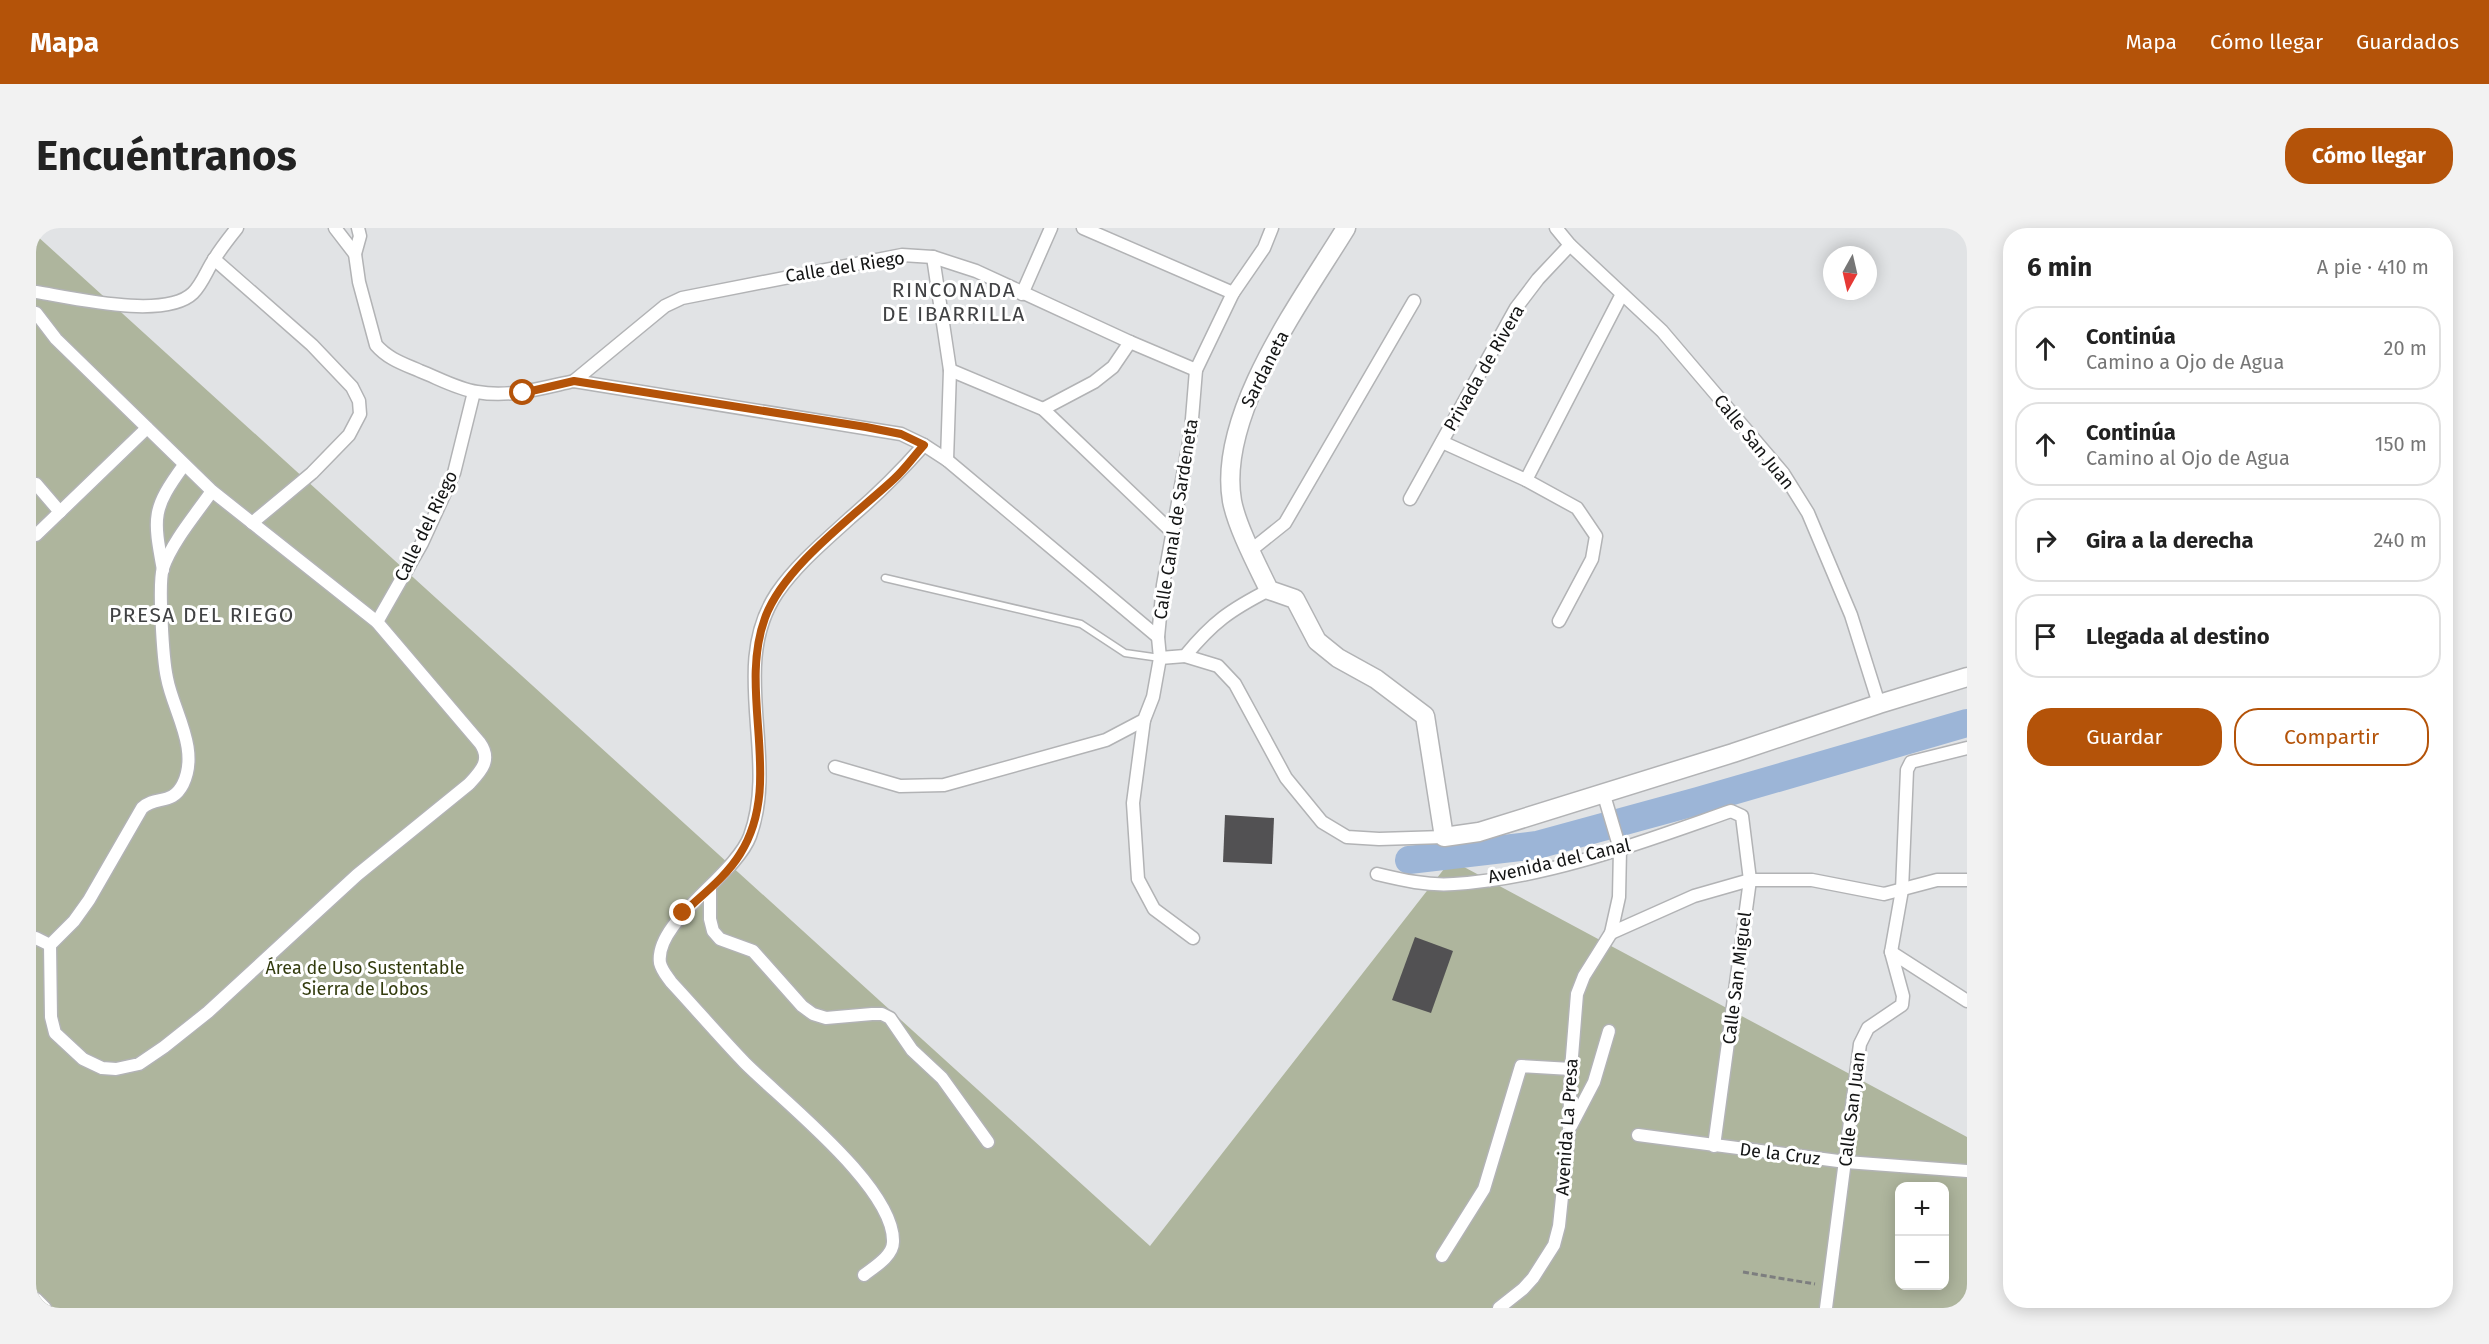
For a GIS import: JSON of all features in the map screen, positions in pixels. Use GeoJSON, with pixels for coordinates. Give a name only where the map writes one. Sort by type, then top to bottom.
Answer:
{"type":"FeatureCollection","features":[{"type":"Feature","properties":{"kind":"street"},"geometry":{"type":"LineString","coordinates":[[36,292],[155,307],[178,303],[192,294],[200,284],[214,259],[237,228]]}},
{"type":"Feature","properties":{"kind":"street"},"geometry":{"type":"LineString","coordinates":[[335,228],[355,254]]}},
{"type":"Feature","properties":{"kind":"street"},"geometry":{"type":"LineString","coordinates":[[358,228],[360,236],[355,254],[359,282],[376,345],[383,353],[397,361],[474,392],[495,395],[523,393],[574,381],[901,434],[947,460],[1158,638]]}},
{"type":"Feature","properties":{"kind":"street"},"geometry":{"type":"LineString","coordinates":[[1022,294],[1051,228]]}},
{"type":"Feature","properties":{"kind":"street"},"geometry":{"type":"LineString","coordinates":[[1083,228],[1233,293]]}},
{"type":"Feature","properties":{"kind":"street","name":"Calle Canal de Sardeneta"},"geometry":{"type":"LineString","coordinates":[[1193,938],[1154,909],[1138,879],[1133,803],[1144,720],[1153,697],[1160,658],[1158,638],[1172,531],[1191,431],[1196,370],[1233,293],[1264,248],[1272,228]]}},
{"type":"Feature","properties":{"kind":"street","name":"Sardaneta"},"geometry":{"type":"LineString","coordinates":[[1269,590],[1250,551],[1232,501],[1232,453],[1244,407],[1275,345],[1346,228]]}},
{"type":"Feature","properties":{"kind":"street","name":"Calle San Juan"},"geometry":{"type":"LineString","coordinates":[[1556,228],[1570,245],[1679,350],[1783,473],[1808,513],[1851,615],[1879,704]]}},
{"type":"Feature","properties":{"kind":"street","name":"Privada de Rivera"},"geometry":{"type":"LineString","coordinates":[[1410,499],[1516,308],[1538,279],[1570,245]]}},
{"type":"Feature","properties":{"kind":"street","name":"Calle del Riego"},"geometry":{"type":"LineString","coordinates":[[574,381],[666,306],[682,298],[902,255],[933,257],[976,271],[1022,294],[1196,370]]}},
{"type":"Feature","properties":{"kind":"street"},"geometry":{"type":"LineString","coordinates":[[933,257],[950,370],[947,460]]}},
{"type":"Feature","properties":{"kind":"street"},"geometry":{"type":"LineString","coordinates":[[214,259],[312,345],[352,387],[359,401],[360,414],[349,435],[312,473],[252,523]]}},
{"type":"Feature","properties":{"kind":"street"},"geometry":{"type":"LineString","coordinates":[[1526,480],[1622,294]]}},
{"type":"Feature","properties":{"kind":"street"},"geometry":{"type":"LineString","coordinates":[[1250,551],[1285,523],[1414,301]]}},
{"type":"Feature","properties":{"kind":"street"},"geometry":{"type":"LineString","coordinates":[[36,313],[56,339],[212,491],[377,622],[485,750],[484,765],[469,784],[357,875],[208,1012],[139,1064],[116,1069],[102,1068],[83,1059],[55,1033],[51,1017],[50,945],[74,921],[89,900],[142,808],[148,803],[171,798],[184,783],[188,753],[182,723],[166,678],[162,621],[163,570],[156,526],[157,511],[163,493],[184,465]]}},
{"type":"Feature","properties":{"kind":"street"},"geometry":{"type":"LineString","coordinates":[[1043,409],[1094,382],[1113,367],[1130,342]]}},
{"type":"Feature","properties":{"kind":"street"},"geometry":{"type":"LineString","coordinates":[[950,370],[1043,409],[1172,531]]}},
{"type":"Feature","properties":{"kind":"street","name":"Calle del Riego"},"geometry":{"type":"LineString","coordinates":[[377,622],[422,543],[450,482],[474,392]]}},
{"type":"Feature","properties":{"kind":"street"},"geometry":{"type":"LineString","coordinates":[[36,535],[147,428]]}},
{"type":"Feature","properties":{"kind":"street"},"geometry":{"type":"LineString","coordinates":[[1442,442],[1526,480],[1577,508],[1596,536],[1592,558],[1559,621]]}},
{"type":"Feature","properties":{"kind":"street"},"geometry":{"type":"LineString","coordinates":[[864,1275],[884,1259],[891,1250],[893,1242],[884,1210],[876,1193],[854,1166],[743,1061],[662,970],[660,960],[670,931],[683,913],[739,856],[749,838],[760,787],[754,664],[757,642],[765,616],[777,593],[808,557],[896,477],[924,445]]}},
{"type":"Feature","properties":{"kind":"street"},"geometry":{"type":"LineString","coordinates":[[36,484],[60,512]]}},
{"type":"Feature","properties":{"kind":"street"},"geometry":{"type":"LineString","coordinates":[[163,570],[183,533],[212,491]]}},
{"type":"Feature","properties":{"kind":"street"},"geometry":{"type":"LineString","coordinates":[[1185,656],[1204,633],[1229,611],[1269,590],[1295,599],[1317,641],[1338,658],[1376,679],[1425,716],[1444,837]]}},
{"type":"Feature","properties":{"kind":"street"},"geometry":{"type":"LineString","coordinates":[[1160,658],[1185,656],[1218,666],[1235,684],[1286,778],[1322,822],[1347,837],[1379,839],[1444,837],[1479,832],[1967,678]]}},
{"type":"Feature","properties":{"kind":"street"},"geometry":{"type":"LineString","coordinates":[[835,767],[900,786],[944,785],[1106,740],[1144,720]]}},
{"type":"Feature","properties":{"kind":"street","name":"Calle San Juan"},"geometry":{"type":"LineString","coordinates":[[1826,1308],[1860,1044],[1868,1028],[1902,1005],[1904,996],[1891,952],[1902,890],[1907,770],[1911,762],[1921,758],[1967,748]]}},
{"type":"Feature","properties":{"kind":"street","name":"Avenida La Presa"},"geometry":{"type":"LineString","coordinates":[[1499,1308],[1523,1289],[1554,1245],[1559,1226],[1569,1129],[1577,994],[1584,976],[1611,933],[1619,897],[1620,849],[1603,792]]}},
{"type":"Feature","properties":{"kind":"street","name":"Avenida del Canal"},"geometry":{"type":"LineString","coordinates":[[1377,874],[1407,881],[1454,884],[1521,875],[1620,849],[1731,811],[1737,812]]}},
{"type":"Feature","properties":{"kind":"street","name":"Calle San Miguel"},"geometry":{"type":"LineString","coordinates":[[1714,1146],[1750,880],[1742,816],[1737,812]]}},
{"type":"Feature","properties":{"kind":"street"},"geometry":{"type":"LineString","coordinates":[[1611,933],[1695,896],[1750,880],[1812,880],[1884,894],[1937,880],[1967,880]]}},
{"type":"Feature","properties":{"kind":"street"},"geometry":{"type":"LineString","coordinates":[[710,888],[710,919],[713,931],[720,939],[753,951],[802,1006],[813,1014],[826,1018],[872,1014],[890,1018],[912,1050],[942,1078],[988,1142]]}},
{"type":"Feature","properties":{"kind":"street"},"geometry":{"type":"LineString","coordinates":[[36,938],[50,945]]}},
{"type":"Feature","properties":{"kind":"street"},"geometry":{"type":"LineString","coordinates":[[1891,952],[1967,1001]]}},
{"type":"Feature","properties":{"kind":"street"},"geometry":{"type":"LineString","coordinates":[[1569,1129],[1594,1082],[1609,1031]]}},
{"type":"Feature","properties":{"kind":"street"},"geometry":{"type":"LineString","coordinates":[[1442,1256],[1485,1189],[1521,1066],[1571,1070]]}},
{"type":"Feature","properties":{"kind":"street","name":"De la Cruz"},"geometry":{"type":"LineString","coordinates":[[1638,1135],[1846,1162],[1967,1171]]}},
{"type":"Feature","properties":{"kind":"street"},"geometry":{"type":"LineString","coordinates":[[36,1299],[45,1308]]}},
{"type":"Feature","properties":{"kind":"lane"},"geometry":{"type":"LineString","coordinates":[[885,578],[1081,624],[1125,653],[1160,658]]}},
{"type":"Feature","properties":{"kind":"path"},"geometry":{"type":"LineString","coordinates":[[1743,1272],[1829,1286]]}},
{"type":"Feature","properties":{"kind":"green space","name":"Área de Uso Sustentable Sierra de Lobos"},"geometry":{"type":"Polygon","coordinates":[[[36,235],[1150,1246],[1451,860],[1967,1137],[1967,1308],[36,1308],[36,235]]]}},
{"type":"Feature","properties":{"kind":"building"},"geometry":{"type":"Polygon","coordinates":[[[1225,815],[1274,818],[1272,864],[1223,862],[1225,815]]]}},
{"type":"Feature","properties":{"kind":"building"},"geometry":{"type":"Polygon","coordinates":[[[1415,937],[1453,951],[1431,1013],[1392,1000],[1415,937]]]}},
{"type":"Feature","properties":{"kind":"waterway"},"geometry":{"type":"LineString","coordinates":[[1409,860],[1537,845],[1967,723]]}},
{"type":"Feature","properties":{"kind":"district","name":"RINCONADA DE IBARRILLA"},"geometry":{"type":"Point","coordinates":[954,302]}},
{"type":"Feature","properties":{"kind":"district","name":"PRESA DEL RIEGO"},"geometry":{"type":"Point","coordinates":[202,615]}},
{"type":"Feature","properties":{"kind":"route"},"geometry":{"type":"LineString","coordinates":[[523,393],[574,381],[866,427],[901,434],[924,445],[896,477],[808,557],[777,593],[765,616],[757,642],[754,664],[760,759],[760,787],[755,818],[749,838],[739,856],[683,913]]}}]}
